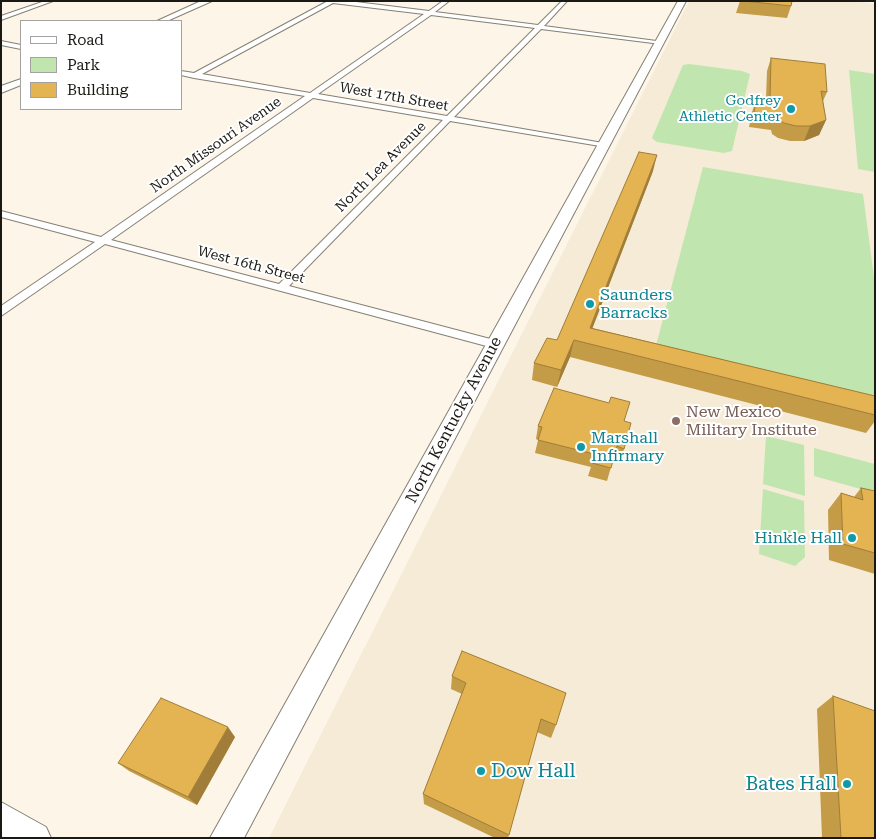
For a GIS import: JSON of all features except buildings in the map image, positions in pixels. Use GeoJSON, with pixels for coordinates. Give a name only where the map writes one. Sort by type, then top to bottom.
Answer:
{"type":"FeatureCollection","features":[{"type":"Feature","properties":{"kind":"street"},"geometry":{"type":"LineString","coordinates":[[1,18],[51,1]]}},
{"type":"Feature","properties":{"kind":"street"},"geometry":{"type":"LineString","coordinates":[[163,20],[208,1]]}},
{"type":"Feature","properties":{"kind":"street"},"geometry":{"type":"LineString","coordinates":[[194,76],[332,1],[661,42]]}},
{"type":"Feature","properties":{"kind":"street","name":"North Missouri Avenue"},"geometry":{"type":"LineString","coordinates":[[1,312],[447,1]]}},
{"type":"Feature","properties":{"kind":"street","name":"North Lea Avenue"},"geometry":{"type":"LineString","coordinates":[[280,288],[565,1]]}},
{"type":"Feature","properties":{"kind":"street","name":"North Kentucky Avenue"},"geometry":{"type":"LineString","coordinates":[[226,838],[682,1]]}},
{"type":"Feature","properties":{"kind":"street"},"geometry":{"type":"LineString","coordinates":[[1,43],[20,47]]}},
{"type":"Feature","properties":{"kind":"street","name":"West 17th Street"},"geometry":{"type":"LineString","coordinates":[[182,73],[603,145]]}},
{"type":"Feature","properties":{"kind":"street"},"geometry":{"type":"LineString","coordinates":[[1,90],[20,82]]}},
{"type":"Feature","properties":{"kind":"street","name":"West 16th Street"},"geometry":{"type":"LineString","coordinates":[[1,214],[494,344]]}},
{"type":"Feature","properties":{"kind":"street"},"geometry":{"type":"LineString","coordinates":[[1,818],[35,838]]}},
{"type":"Feature","properties":{"kind":"shaded area","name":"New Mexico Military Institute"},"geometry":{"type":"Polygon","coordinates":[[[689,1],[852,1],[875,4],[875,838],[269,838],[689,1]]]}},
{"type":"Feature","properties":{"kind":"green space"},"geometry":{"type":"Polygon","coordinates":[[[689,64],[742,71],[750,74],[732,151],[724,153],[657,142],[652,138],[683,65],[689,64]]]}},
{"type":"Feature","properties":{"kind":"green space"},"geometry":{"type":"Polygon","coordinates":[[[849,70],[875,74],[875,172],[858,169],[849,70]]]}},
{"type":"Feature","properties":{"kind":"green space"},"geometry":{"type":"Polygon","coordinates":[[[703,167],[863,194],[875,285],[875,411],[653,357],[703,167]]]}},
{"type":"Feature","properties":{"kind":"green space"},"geometry":{"type":"Polygon","coordinates":[[[766,436],[804,445],[805,496],[763,484],[766,436]]]}},
{"type":"Feature","properties":{"kind":"green space"},"geometry":{"type":"Polygon","coordinates":[[[814,448],[875,464],[875,493],[814,476],[814,448]]]}},
{"type":"Feature","properties":{"kind":"green space"},"geometry":{"type":"Polygon","coordinates":[[[763,489],[804,501],[805,557],[795,566],[759,554],[763,489]]]}},
{"type":"Feature","properties":{"kind":"place","name":"Godfrey Athletic Center"},"geometry":{"type":"Point","coordinates":[791,109]}},
{"type":"Feature","properties":{"kind":"place","name":"Saunders Barracks"},"geometry":{"type":"Point","coordinates":[590,304]}},
{"type":"Feature","properties":{"kind":"place","name":"New Mexico Military Institute"},"geometry":{"type":"Point","coordinates":[676,421]}},
{"type":"Feature","properties":{"kind":"place","name":"Marshall Infirmary"},"geometry":{"type":"Point","coordinates":[581,447]}},
{"type":"Feature","properties":{"kind":"place","name":"Hinkle Hall"},"geometry":{"type":"Point","coordinates":[852,538]}},
{"type":"Feature","properties":{"kind":"place","name":"Dow Hall"},"geometry":{"type":"Point","coordinates":[481,771]}},
{"type":"Feature","properties":{"kind":"place","name":"Bates Hall"},"geometry":{"type":"Point","coordinates":[847,784]}}]}
